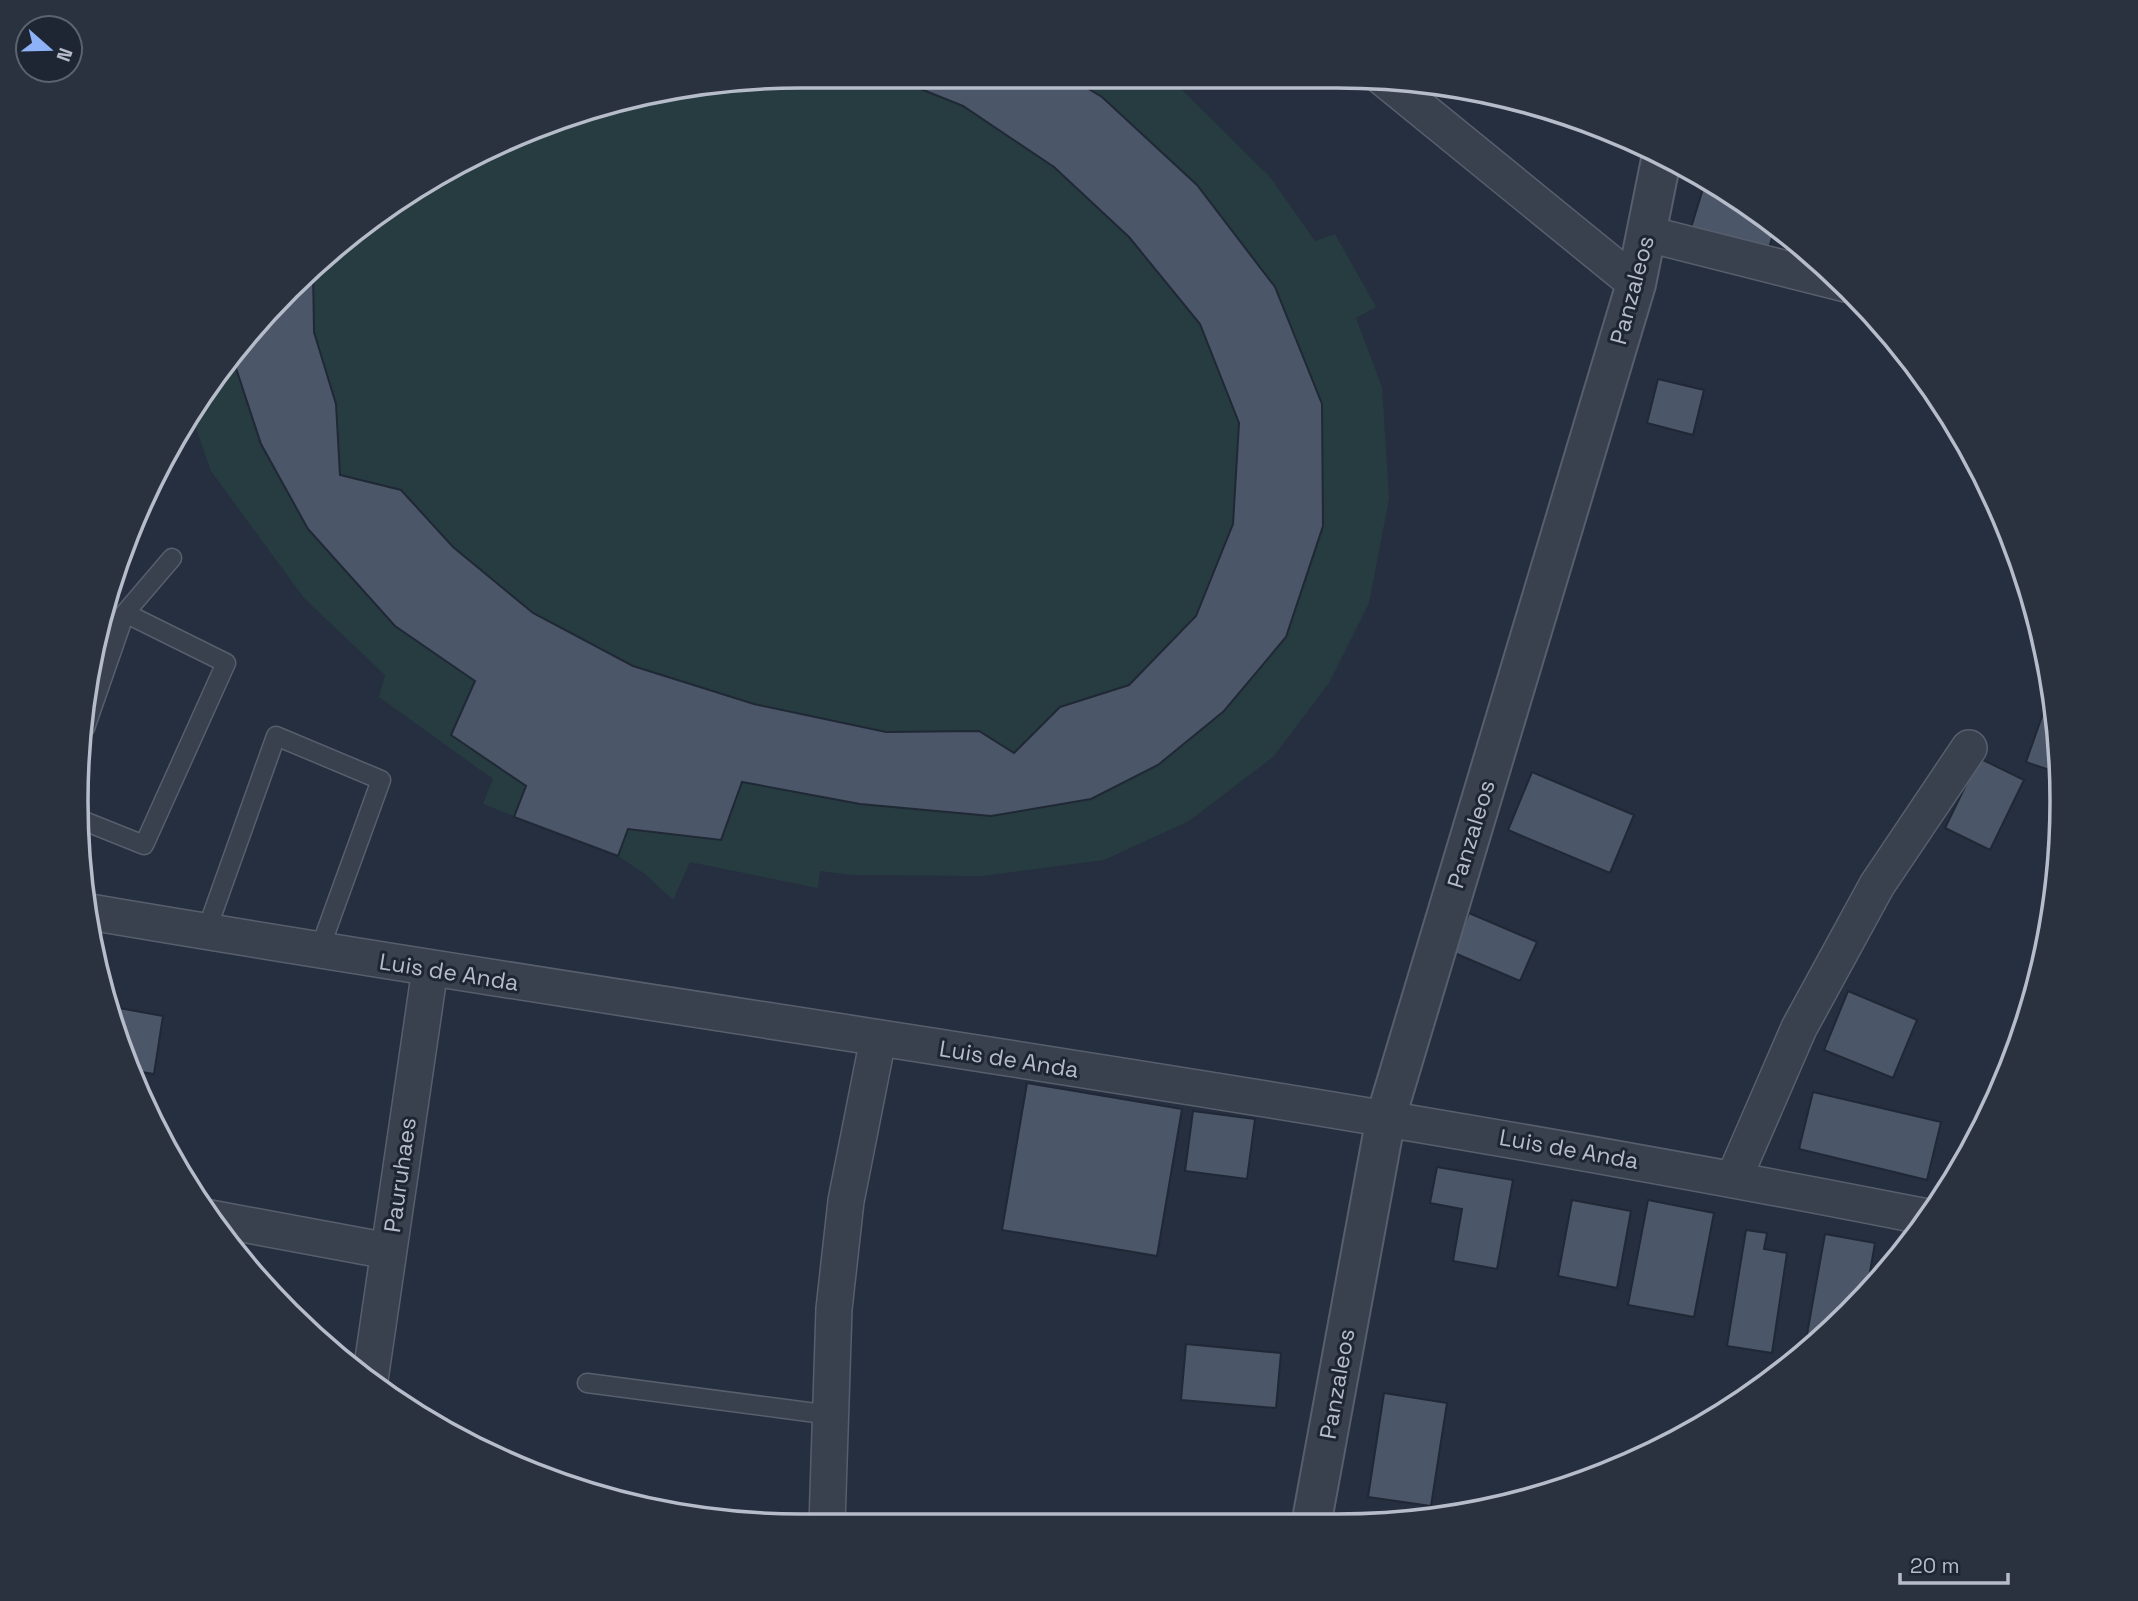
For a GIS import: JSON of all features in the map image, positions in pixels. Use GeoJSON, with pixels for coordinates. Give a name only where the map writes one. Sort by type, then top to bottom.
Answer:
{"type":"FeatureCollection","features":[{"type":"Feature","properties":{"kind":"street"},"geometry":{"type":"LineString","coordinates":[[1399,91],[1636,284]]}},
{"type":"Feature","properties":{"kind":"street","name":"Panzaleos"},"geometry":{"type":"LineString","coordinates":[[1313,1514],[1386,1117],[1636,284],[1660,165]]}},
{"type":"Feature","properties":{"kind":"street"},"geometry":{"type":"LineString","coordinates":[[1648,234],[1823,278]]}},
{"type":"Feature","properties":{"kind":"street"},"geometry":{"type":"LineString","coordinates":[[1734,1178],[1799,1028],[1877,885],[1969,748]]}},
{"type":"Feature","properties":{"kind":"street","name":"Luis de Anda"},"geometry":{"type":"LineString","coordinates":[[97,913],[430,969],[1386,1117],[1734,1178],[1917,1215]]}},
{"type":"Feature","properties":{"kind":"street","name":"Pauruhaes"},"geometry":{"type":"LineString","coordinates":[[371,1370],[430,969]]}},
{"type":"Feature","properties":{"kind":"street"},"geometry":{"type":"LineString","coordinates":[[827,1514],[834,1309],[846,1201],[878,1039]]}},
{"type":"Feature","properties":{"kind":"street"},"geometry":{"type":"LineString","coordinates":[[225,1221],[388,1251]]}},
{"type":"Feature","properties":{"kind":"lane"},"geometry":{"type":"LineString","coordinates":[[95,699],[125,614],[172,558]]}},
{"type":"Feature","properties":{"kind":"lane"},"geometry":{"type":"LineString","coordinates":[[88,823],[144,845],[226,663],[125,614]]}},
{"type":"Feature","properties":{"kind":"lane"},"geometry":{"type":"LineString","coordinates":[[206,932],[276,736],[380,780],[319,951]]}},
{"type":"Feature","properties":{"kind":"lane"},"geometry":{"type":"LineString","coordinates":[[587,1383],[831,1415]]}},
{"type":"Feature","properties":{"kind":"green space"},"geometry":{"type":"Polygon","coordinates":[[[1180,88],[1270,177],[1315,241],[1335,234],[1376,307],[1356,318],[1382,387],[1389,499],[1369,603],[1329,683],[1273,757],[1189,821],[1104,860],[981,876],[853,875],[820,871],[818,888],[690,862],[673,900],[645,874],[618,856],[483,804],[493,779],[379,697],[385,675],[304,598],[211,471],[195,425],[235,366],[296,296],[366,235],[444,183],[485,161],[571,125],[661,101],[754,89],[1180,88]]]}},
{"type":"Feature","properties":{"kind":"building"},"geometry":{"type":"Polygon","coordinates":[[[918,88],[1087,88],[1102,97],[1197,185],[1275,287],[1322,404],[1323,526],[1286,637],[1224,711],[1158,765],[1091,799],[991,816],[860,804],[742,782],[721,840],[628,829],[618,856],[514,817],[526,786],[451,735],[475,681],[395,626],[308,529],[261,444],[235,366],[264,330],[313,280],[314,332],[336,404],[340,475],[401,490],[453,547],[533,613],[633,666],[754,704],[886,732],[979,731],[1014,753],[1060,707],[1129,685],[1196,616],[1233,524],[1239,423],[1200,324],[1129,237],[1054,167],[963,106],[918,88]]]}},
{"type":"Feature","properties":{"kind":"building"},"geometry":{"type":"Polygon","coordinates":[[[1703,189],[1773,236],[1767,254],[1690,231],[1703,189]]]}},
{"type":"Feature","properties":{"kind":"building"},"geometry":{"type":"Polygon","coordinates":[[[1658,379],[1704,390],[1693,435],[1647,423],[1658,379]]]}},
{"type":"Feature","properties":{"kind":"building"},"geometry":{"type":"Polygon","coordinates":[[[2044,710],[2049,770],[2026,762],[2044,710]]]}},
{"type":"Feature","properties":{"kind":"building"},"geometry":{"type":"Polygon","coordinates":[[[1979,758],[2024,780],[1990,850],[1945,828],[1979,758]]]}},
{"type":"Feature","properties":{"kind":"building"},"geometry":{"type":"Polygon","coordinates":[[[1532,772],[1634,815],[1610,873],[1508,830],[1532,772]]]}},
{"type":"Feature","properties":{"kind":"building"},"geometry":{"type":"Polygon","coordinates":[[[1469,913],[1537,942],[1520,981],[1452,952],[1469,913]]]}},
{"type":"Feature","properties":{"kind":"building"},"geometry":{"type":"Polygon","coordinates":[[[1848,991],[1917,1020],[1893,1078],[1824,1050],[1848,991]]]}},
{"type":"Feature","properties":{"kind":"building"},"geometry":{"type":"Polygon","coordinates":[[[119,1008],[163,1016],[154,1074],[142,1072],[119,1008]]]}},
{"type":"Feature","properties":{"kind":"building"},"geometry":{"type":"Polygon","coordinates":[[[1027,1083],[1182,1109],[1157,1256],[1002,1230],[1027,1083]]]}},
{"type":"Feature","properties":{"kind":"building"},"geometry":{"type":"Polygon","coordinates":[[[1813,1092],[1941,1122],[1927,1180],[1799,1149],[1813,1092]]]}},
{"type":"Feature","properties":{"kind":"building"},"geometry":{"type":"Polygon","coordinates":[[[1193,1111],[1255,1119],[1247,1179],[1185,1171],[1193,1111]]]}},
{"type":"Feature","properties":{"kind":"building"},"geometry":{"type":"Polygon","coordinates":[[[1437,1167],[1513,1180],[1497,1269],[1453,1261],[1462,1209],[1430,1203],[1437,1167]]]}},
{"type":"Feature","properties":{"kind":"building"},"geometry":{"type":"Polygon","coordinates":[[[1572,1200],[1631,1211],[1617,1288],[1558,1276],[1572,1200]]]}},
{"type":"Feature","properties":{"kind":"building"},"geometry":{"type":"Polygon","coordinates":[[[1648,1200],[1714,1213],[1694,1317],[1628,1305],[1648,1200]]]}},
{"type":"Feature","properties":{"kind":"building"},"geometry":{"type":"Polygon","coordinates":[[[1746,1230],[1767,1233],[1764,1249],[1787,1253],[1772,1353],[1727,1346],[1746,1230]]]}},
{"type":"Feature","properties":{"kind":"building"},"geometry":{"type":"Polygon","coordinates":[[[1825,1234],[1875,1243],[1869,1276],[1806,1338],[1825,1234]]]}},
{"type":"Feature","properties":{"kind":"building"},"geometry":{"type":"Polygon","coordinates":[[[1186,1344],[1281,1353],[1276,1408],[1181,1400],[1186,1344]]]}},
{"type":"Feature","properties":{"kind":"building"},"geometry":{"type":"Polygon","coordinates":[[[1384,1393],[1447,1403],[1431,1506],[1368,1497],[1384,1393]]]}}]}
